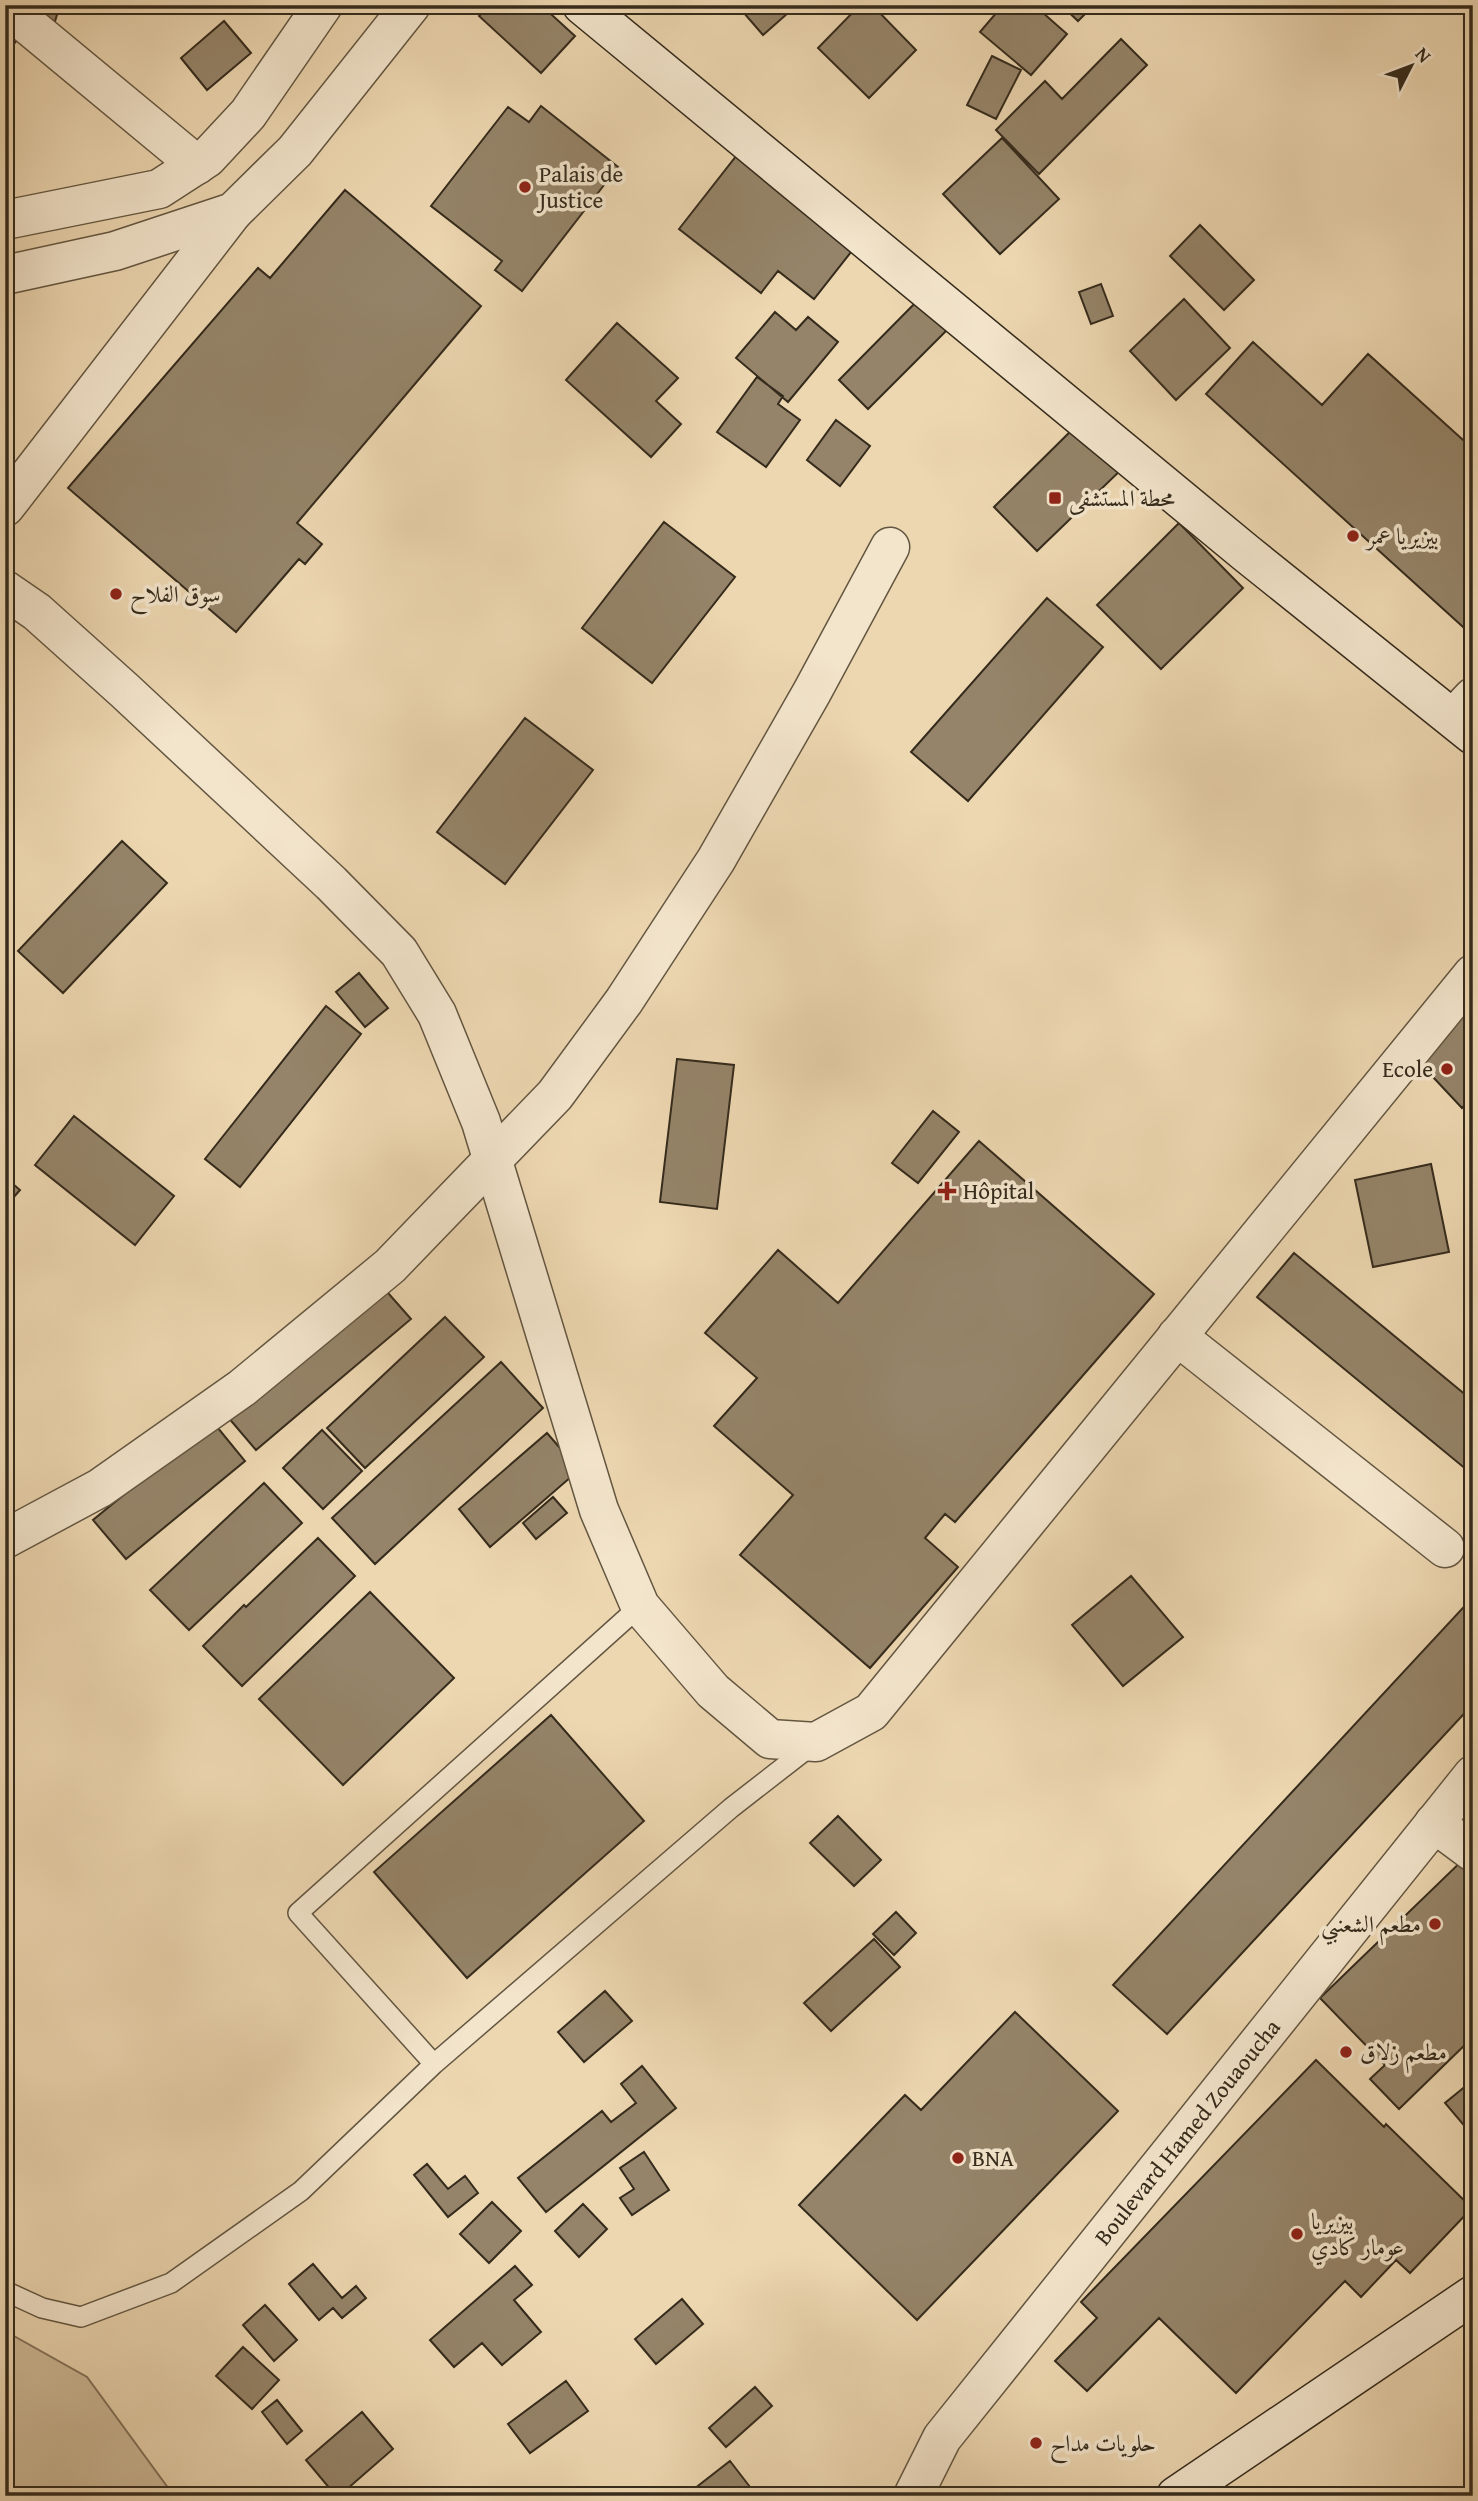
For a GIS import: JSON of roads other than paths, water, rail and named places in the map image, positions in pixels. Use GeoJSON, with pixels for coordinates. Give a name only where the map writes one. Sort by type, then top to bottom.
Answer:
{"type":"FeatureCollection","features":[{"type":"Feature","properties":{"kind":"street"},"geometry":{"type":"LineString","coordinates":[[5,220],[159,189],[208,158],[248,114],[323,5]]}},
{"type":"Feature","properties":{"kind":"street"},"geometry":{"type":"LineString","coordinates":[[5,507],[233,212],[295,151],[411,5]]}},
{"type":"Feature","properties":{"kind":"street"},"geometry":{"type":"LineString","coordinates":[[582,5],[1246,553],[1466,717]]}},
{"type":"Feature","properties":{"kind":"street"},"geometry":{"type":"LineString","coordinates":[[5,6],[197,165]]}},
{"type":"Feature","properties":{"kind":"street"},"geometry":{"type":"LineString","coordinates":[[5,275],[115,251],[233,212]]}},
{"type":"Feature","properties":{"kind":"street"},"geometry":{"type":"LineString","coordinates":[[5,1539],[100,1488],[242,1388],[390,1266],[555,1095],[624,1001],[716,860],[812,692],[890,547]]}},
{"type":"Feature","properties":{"kind":"street"},"geometry":{"type":"LineString","coordinates":[[5,590],[37,612],[124,690],[331,883],[398,952],[437,1014],[481,1122],[599,1510],[640,1606],[713,1691],[770,1739],[816,1742],[871,1712],[1473,974]]}},
{"type":"Feature","properties":{"kind":"street"},"geometry":{"type":"LineString","coordinates":[[1177,1336],[1445,1548]]}},
{"type":"Feature","properties":{"kind":"street","name":"Boulevard Hamed Zouaoucha"},"geometry":{"type":"LineString","coordinates":[[913,2496],[942,2438],[1473,1774]]}},
{"type":"Feature","properties":{"kind":"street"},"geometry":{"type":"LineString","coordinates":[[1434,1823],[1473,1852]]}},
{"type":"Feature","properties":{"kind":"street"},"geometry":{"type":"LineString","coordinates":[[1176,2496],[1473,2295]]}},
{"type":"Feature","properties":{"kind":"lane"},"geometry":{"type":"LineString","coordinates":[[434,2064],[298,1913],[640,1606]]}},
{"type":"Feature","properties":{"kind":"lane"},"geometry":{"type":"LineString","coordinates":[[5,2291],[42,2308],[81,2317],[172,2283],[301,2191],[434,2064],[731,1808],[816,1742]]}},
{"type":"Feature","properties":{"kind":"place","name":"Palais de Justice"},"geometry":{"type":"Point","coordinates":[525,187]}},
{"type":"Feature","properties":{"kind":"place","name":"محطة المستشفى"},"geometry":{"type":"Point","coordinates":[1055,498]}},
{"type":"Feature","properties":{"kind":"place","name":"بيزيريا عمر"},"geometry":{"type":"Point","coordinates":[1353,536]}},
{"type":"Feature","properties":{"kind":"place","name":"سوق الفلاح"},"geometry":{"type":"Point","coordinates":[116,594]}},
{"type":"Feature","properties":{"kind":"place","name":"Ecole"},"geometry":{"type":"Point","coordinates":[1447,1069]}},
{"type":"Feature","properties":{"kind":"place","name":"Hôpital"},"geometry":{"type":"Point","coordinates":[947,1191]}},
{"type":"Feature","properties":{"kind":"place","name":"مطعم الشعنبي"},"geometry":{"type":"Point","coordinates":[1435,1924]}},
{"type":"Feature","properties":{"kind":"place","name":"مطعم زلاق"},"geometry":{"type":"Point","coordinates":[1346,2052]}},
{"type":"Feature","properties":{"kind":"place","name":"BNA"},"geometry":{"type":"Point","coordinates":[958,2158]}},
{"type":"Feature","properties":{"kind":"place","name":"بيزيريا عومار كادي"},"geometry":{"type":"Point","coordinates":[1297,2234]}},
{"type":"Feature","properties":{"kind":"place","name":"حلويات مداح"},"geometry":{"type":"Point","coordinates":[1036,2443]}}]}
